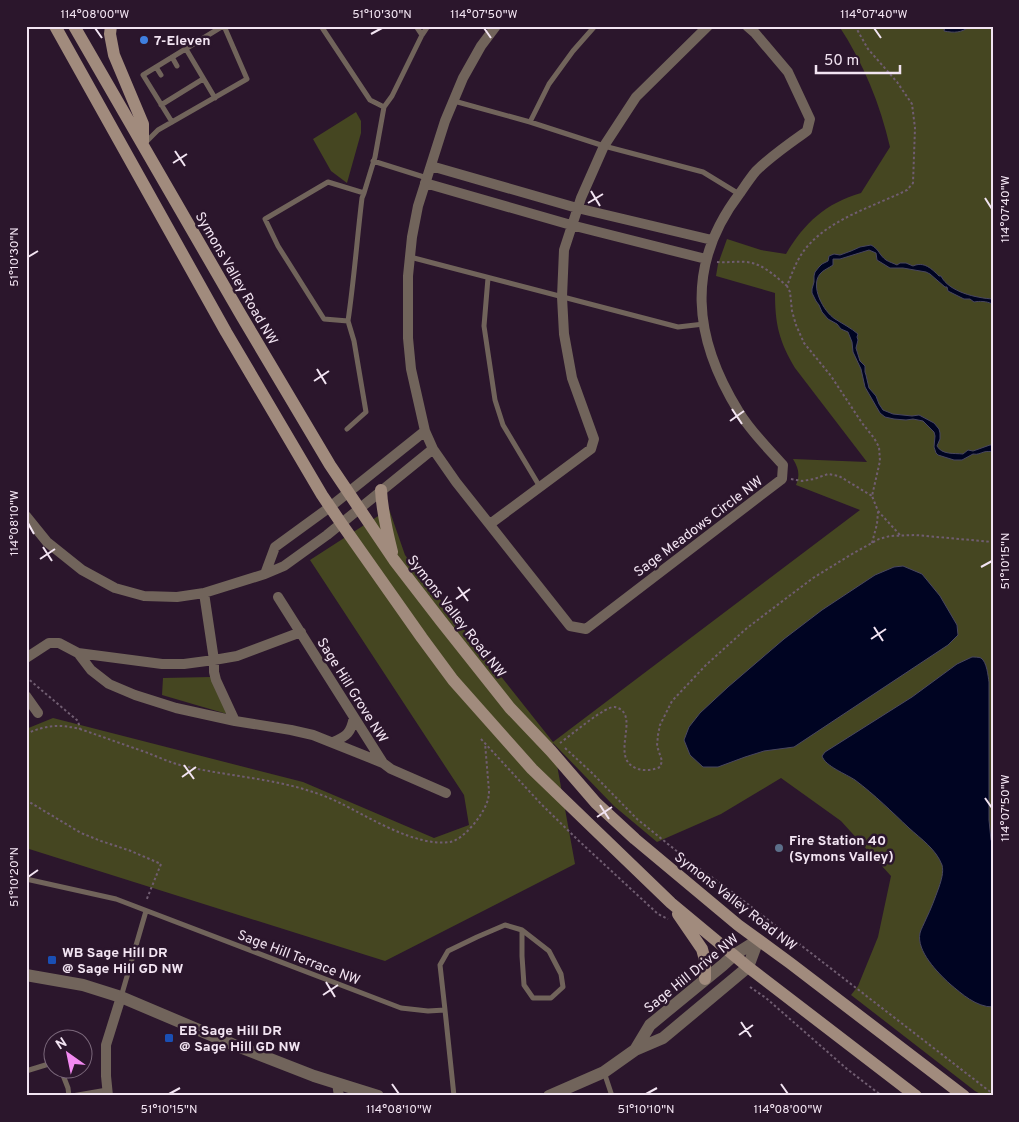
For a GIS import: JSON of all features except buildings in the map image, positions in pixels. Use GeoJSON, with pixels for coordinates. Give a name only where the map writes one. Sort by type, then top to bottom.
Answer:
{"type":"FeatureCollection","features":[{"type":"Feature","properties":{"kind":"main road","name":"Symons Valley Road NW"},"geometry":{"type":"LineString","coordinates":[[75,26],[330,466],[394,560],[510,708],[556,747],[596,803],[634,839],[758,940],[964,1096]]}},
{"type":"Feature","properties":{"kind":"main road"},"geometry":{"type":"LineString","coordinates":[[111,26],[110,34],[114,55],[143,124],[143,144]]}},
{"type":"Feature","properties":{"kind":"main road"},"geometry":{"type":"LineString","coordinates":[[58,31],[272,412],[330,507],[453,680],[532,769],[672,903],[748,967],[916,1096]]}},
{"type":"Feature","properties":{"kind":"main road"},"geometry":{"type":"LineString","coordinates":[[382,490],[385,522],[394,560]]}},
{"type":"Feature","properties":{"kind":"main road"},"geometry":{"type":"LineString","coordinates":[[672,903],[702,949],[705,960],[705,980]]}},
{"type":"Feature","properties":{"kind":"street"},"geometry":{"type":"LineString","coordinates":[[58,31],[75,26]]}},
{"type":"Feature","properties":{"kind":"street","name":"Sage Meadows Circle NW"},"geometry":{"type":"LineString","coordinates":[[496,26],[477,54],[464,78],[445,120],[426,180],[414,229],[408,276],[408,338],[411,369],[425,431],[433,449],[456,482],[570,626],[586,629],[782,478],[784,465],[740,414],[719,376],[708,343],[701,308],[706,258],[712,240],[729,207],[756,172],[781,149],[807,131],[810,119],[788,72],[755,32],[747,26]]}},
{"type":"Feature","properties":{"kind":"street"},"geometry":{"type":"LineString","coordinates":[[490,524],[591,449],[594,439],[572,378],[564,334],[562,297],[564,250],[577,208],[604,146],[636,97],[708,26]]}},
{"type":"Feature","properties":{"kind":"street"},"geometry":{"type":"LineString","coordinates":[[430,166],[577,208],[712,240]]}},
{"type":"Feature","properties":{"kind":"street"},"geometry":{"type":"LineString","coordinates":[[426,180],[571,225],[706,258]]}},
{"type":"Feature","properties":{"kind":"street"},"geometry":{"type":"LineString","coordinates":[[265,574],[275,547],[330,507],[425,431]]}},
{"type":"Feature","properties":{"kind":"street"},"geometry":{"type":"LineString","coordinates":[[26,516],[48,542],[82,570],[115,588],[144,596],[177,597],[204,594],[284,566],[433,449]]}},
{"type":"Feature","properties":{"kind":"street"},"geometry":{"type":"LineString","coordinates":[[204,594],[214,660],[214,672],[235,721]]}},
{"type":"Feature","properties":{"kind":"street","name":"Sage Hill Grove NW"},"geometry":{"type":"LineString","coordinates":[[278,597],[383,763]]}},
{"type":"Feature","properties":{"kind":"street","name":"Sage Hill Grove NW"},"geometry":{"type":"LineString","coordinates":[[26,658],[49,643],[59,644],[78,653],[162,664],[184,664],[237,656],[300,632]]}},
{"type":"Feature","properties":{"kind":"street","name":"Sage Hill Grove NW"},"geometry":{"type":"LineString","coordinates":[[78,653],[91,670],[109,684],[135,694],[176,708],[313,735],[383,763],[391,769],[446,793]]}},
{"type":"Feature","properties":{"kind":"street"},"geometry":{"type":"LineString","coordinates":[[26,696],[38,713]]}},
{"type":"Feature","properties":{"kind":"street"},"geometry":{"type":"LineString","coordinates":[[333,742],[348,734],[354,717]]}},
{"type":"Feature","properties":{"kind":"street","name":"Sage Hill Drive NW"},"geometry":{"type":"LineString","coordinates":[[635,1050],[650,1024],[734,955],[758,940]]}},
{"type":"Feature","properties":{"kind":"street","name":"Sage Hill Drive NW"},"geometry":{"type":"LineString","coordinates":[[549,1096],[604,1072],[635,1050],[663,1038],[748,967],[758,940]]}},
{"type":"Feature","properties":{"kind":"street"},"geometry":{"type":"LineString","coordinates":[[26,975],[41,976],[83,985],[121,997],[314,1076],[338,1089],[378,1096]]}},
{"type":"Feature","properties":{"kind":"street"},"geometry":{"type":"LineString","coordinates":[[107,1093],[106,1045],[121,997]]}},
{"type":"Feature","properties":{"kind":"lane"},"geometry":{"type":"LineString","coordinates":[[143,144],[158,130],[215,98],[247,79],[224,26],[143,75],[172,122]]}},
{"type":"Feature","properties":{"kind":"lane"},"geometry":{"type":"LineString","coordinates":[[320,26],[370,100],[384,107]]}},
{"type":"Feature","properties":{"kind":"lane"},"geometry":{"type":"LineString","coordinates":[[416,26],[422,35]]}},
{"type":"Feature","properties":{"kind":"lane"},"geometry":{"type":"LineString","coordinates":[[346,429],[366,412],[354,341],[348,321],[362,198],[373,161],[384,107],[392,96],[428,26]]}},
{"type":"Feature","properties":{"kind":"lane"},"geometry":{"type":"LineString","coordinates":[[530,122],[549,84],[595,26]]}},
{"type":"Feature","properties":{"kind":"lane"},"geometry":{"type":"LineString","coordinates":[[186,49],[215,98]]}},
{"type":"Feature","properties":{"kind":"lane"},"geometry":{"type":"LineString","coordinates":[[172,57],[177,66]]}},
{"type":"Feature","properties":{"kind":"lane"},"geometry":{"type":"LineString","coordinates":[[156,67],[160,75]]}},
{"type":"Feature","properties":{"kind":"lane"},"geometry":{"type":"LineString","coordinates":[[161,105],[204,79]]}},
{"type":"Feature","properties":{"kind":"lane"},"geometry":{"type":"LineString","coordinates":[[186,83],[189,88]]}},
{"type":"Feature","properties":{"kind":"lane"},"geometry":{"type":"LineString","coordinates":[[169,92],[173,98]]}},
{"type":"Feature","properties":{"kind":"lane"},"geometry":{"type":"LineString","coordinates":[[454,100],[604,146],[703,172],[739,194]]}},
{"type":"Feature","properties":{"kind":"lane"},"geometry":{"type":"LineString","coordinates":[[373,161],[426,180]]}},
{"type":"Feature","properties":{"kind":"lane"},"geometry":{"type":"LineString","coordinates":[[348,321],[324,319],[278,246],[265,219],[328,182],[364,193]]}},
{"type":"Feature","properties":{"kind":"lane"},"geometry":{"type":"LineString","coordinates":[[410,257],[678,327],[704,324]]}},
{"type":"Feature","properties":{"kind":"lane"},"geometry":{"type":"LineString","coordinates":[[488,278],[484,326],[495,400],[503,424],[540,487]]}},
{"type":"Feature","properties":{"kind":"lane","name":"Sage Hill Terrace NW"},"geometry":{"type":"LineString","coordinates":[[26,879],[116,899],[401,1008],[446,1010]]}},
{"type":"Feature","properties":{"kind":"lane"},"geometry":{"type":"LineString","coordinates":[[121,997],[146,911]]}},
{"type":"Feature","properties":{"kind":"lane"},"geometry":{"type":"LineString","coordinates":[[454,1096],[440,964],[448,951],[505,925],[522,930],[549,951],[561,974],[563,986],[551,998],[533,998],[524,985],[522,930]]}},
{"type":"Feature","properties":{"kind":"lane"},"geometry":{"type":"LineString","coordinates":[[26,1071],[42,1066]]}},
{"type":"Feature","properties":{"kind":"lane"},"geometry":{"type":"LineString","coordinates":[[604,1072],[612,1096]]}},
{"type":"Feature","properties":{"kind":"lane"},"geometry":{"type":"LineString","coordinates":[[65,1080],[71,1096],[107,1093]]}},
{"type":"Feature","properties":{"kind":"path"},"geometry":{"type":"LineString","coordinates":[[787,286],[806,248],[824,231],[836,223],[907,190],[913,183],[915,128],[912,104],[897,82],[868,49],[855,26]]}},
{"type":"Feature","properties":{"kind":"path"},"geometry":{"type":"LineString","coordinates":[[706,258],[718,262],[744,261],[754,263],[762,266],[787,286],[790,292],[792,311],[804,343],[831,376],[879,447],[880,461],[872,496]]}},
{"type":"Feature","properties":{"kind":"path"},"geometry":{"type":"LineString","coordinates":[[782,478],[802,481],[828,474],[840,476],[872,496],[878,510],[900,535]]}},
{"type":"Feature","properties":{"kind":"path"},"geometry":{"type":"LineString","coordinates":[[872,543],[877,524],[878,510]]}},
{"type":"Feature","properties":{"kind":"path"},"geometry":{"type":"LineString","coordinates":[[993,542],[915,534],[890,536],[852,554],[814,578],[747,628],[706,665],[672,701],[660,725],[657,746],[662,761],[655,770],[640,770],[631,766],[624,757],[626,716],[616,707],[609,707],[556,747],[592,773],[637,819],[689,861],[727,888],[993,1094]]}},
{"type":"Feature","properties":{"kind":"path"},"geometry":{"type":"LineString","coordinates":[[26,677],[78,721],[80,730]]}},
{"type":"Feature","properties":{"kind":"path"},"geometry":{"type":"LineString","coordinates":[[26,734],[39,728],[66,726],[179,765],[298,786],[336,800],[404,834],[420,840],[442,842],[450,842],[460,838],[479,818],[486,806],[489,799],[489,791],[485,743]]}},
{"type":"Feature","properties":{"kind":"path"},"geometry":{"type":"LineString","coordinates":[[481,739],[542,805],[579,841],[658,914],[670,921]]}},
{"type":"Feature","properties":{"kind":"path"},"geometry":{"type":"LineString","coordinates":[[26,800],[81,833],[161,864],[150,892]]}},
{"type":"Feature","properties":{"kind":"path"},"geometry":{"type":"LineString","coordinates":[[750,987],[774,1004],[847,1069],[882,1096]]}},
{"type":"Feature","properties":{"kind":"shaded area"},"geometry":{"type":"Polygon","coordinates":[[[839,26],[993,26],[993,1096],[984,1096],[975,1091],[851,995],[858,986],[878,937],[891,876],[841,821],[781,778],[721,814],[657,842],[614,806],[553,743],[575,864],[385,961],[26,848],[26,729],[53,718],[303,782],[434,838],[469,825],[464,795],[310,560],[389,509],[405,555],[553,742],[860,510],[796,485],[798,472],[793,459],[867,462],[795,368],[779,332],[775,293],[716,276],[718,264],[727,239],[761,250],[786,254],[800,233],[817,216],[837,202],[861,193],[890,147],[870,85],[856,55],[839,26]]]}},
{"type":"Feature","properties":{"kind":"shaded area"},"geometry":{"type":"Polygon","coordinates":[[[356,112],[361,121],[361,133],[347,183],[331,171],[313,139],[356,112]]]}},
{"type":"Feature","properties":{"kind":"shaded area"},"geometry":{"type":"Polygon","coordinates":[[[211,677],[227,714],[162,695],[163,678],[211,677]]]}},
{"type":"Feature","properties":{"kind":"water"},"geometry":{"type":"Polygon","coordinates":[[[945,26],[970,26],[955,32],[944,31],[945,26]]]}},
{"type":"Feature","properties":{"kind":"water"},"geometry":{"type":"Polygon","coordinates":[[[871,245],[890,262],[897,265],[906,263],[913,266],[924,265],[931,268],[956,290],[971,296],[993,299],[992,304],[964,299],[948,291],[947,287],[930,274],[903,268],[890,268],[877,260],[876,253],[869,250],[840,259],[833,259],[833,265],[820,274],[816,285],[819,298],[830,315],[858,334],[856,348],[860,361],[865,366],[869,388],[876,396],[883,410],[893,414],[919,415],[934,423],[940,433],[937,446],[942,451],[963,454],[968,450],[973,451],[993,445],[993,451],[973,454],[962,460],[954,460],[938,455],[934,447],[934,432],[923,421],[894,419],[885,417],[880,413],[865,387],[848,332],[828,319],[812,293],[815,272],[822,264],[828,261],[829,256],[834,254],[840,255],[871,245]]]}},
{"type":"Feature","properties":{"kind":"water"},"geometry":{"type":"Polygon","coordinates":[[[903,566],[922,574],[940,596],[957,625],[958,635],[948,645],[794,747],[764,751],[718,767],[703,767],[690,755],[684,740],[689,727],[700,713],[728,687],[784,639],[822,610],[875,575],[894,567],[903,566]]]}},
{"type":"Feature","properties":{"kind":"water"},"geometry":{"type":"Polygon","coordinates":[[[972,657],[983,660],[989,682],[989,820],[993,843],[993,1007],[981,1005],[964,996],[934,968],[921,947],[920,933],[939,887],[943,871],[936,854],[869,792],[855,780],[827,763],[822,756],[825,752],[912,697],[957,664],[972,657]]]}},
{"type":"Feature","properties":{"kind":"place","name":"7-Eleven"},"geometry":{"type":"Point","coordinates":[144,40]}},
{"type":"Feature","properties":{"kind":"place","name":"Fire Station 40 (Symons Valley)"},"geometry":{"type":"Point","coordinates":[779,848]}},
{"type":"Feature","properties":{"kind":"place","name":"WB Sage Hill DR @ Sage Hill GD NW"},"geometry":{"type":"Point","coordinates":[52,960]}},
{"type":"Feature","properties":{"kind":"place","name":"EB Sage Hill DR @ Sage Hill GD NW"},"geometry":{"type":"Point","coordinates":[169,1038]}}]}
